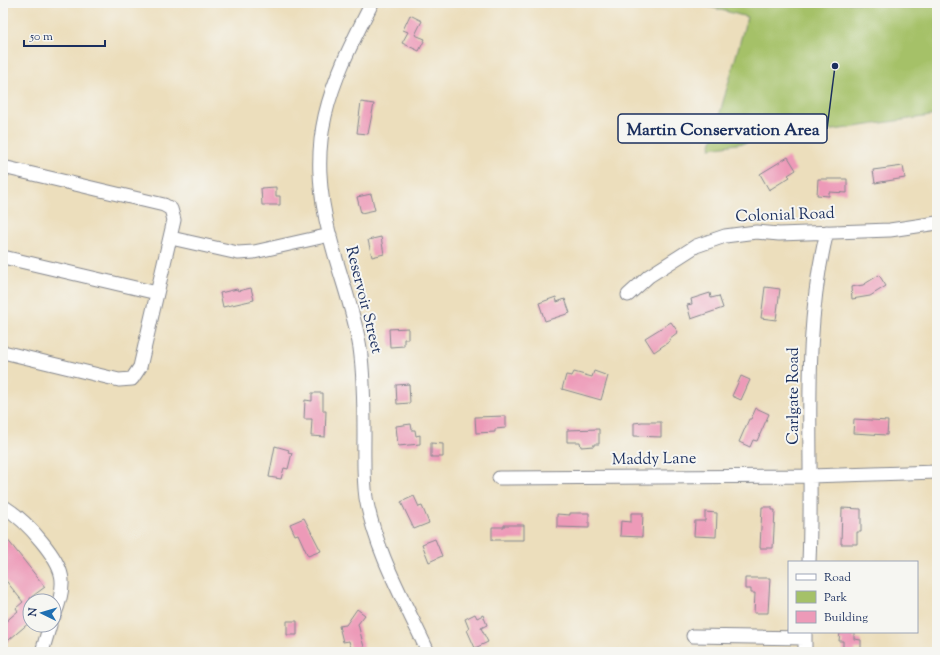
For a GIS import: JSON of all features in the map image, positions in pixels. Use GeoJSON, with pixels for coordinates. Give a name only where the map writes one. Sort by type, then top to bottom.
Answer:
{"type":"FeatureCollection","features":[{"type":"Feature","properties":{"kind":"street","name":"Reservoir Street"},"geometry":{"type":"LineString","coordinates":[[372,3],[331,91],[321,131],[319,180],[330,236],[360,346],[364,405],[364,477],[371,518],[381,550],[428,652]]}},
{"type":"Feature","properties":{"kind":"street"},"geometry":{"type":"LineString","coordinates":[[3,167],[164,205],[171,210],[174,216],[171,238],[140,367],[132,379],[119,380],[3,352]]}},
{"type":"Feature","properties":{"kind":"street","name":"Colonial Road"},"geometry":{"type":"LineString","coordinates":[[628,295],[649,276],[696,246],[725,236],[756,232],[890,230],[937,223]]}},
{"type":"Feature","properties":{"kind":"street","name":"Carlgate Road"},"geometry":{"type":"LineString","coordinates":[[809,561],[811,346],[817,287],[827,232]]}},
{"type":"Feature","properties":{"kind":"street"},"geometry":{"type":"LineString","coordinates":[[171,238],[192,244],[238,253],[254,252],[330,236]]}},
{"type":"Feature","properties":{"kind":"street"},"geometry":{"type":"LineString","coordinates":[[3,257],[157,293]]}},
{"type":"Feature","properties":{"kind":"street","name":"Maddy Lane"},"geometry":{"type":"LineString","coordinates":[[499,478],[810,476],[937,472]]}},
{"type":"Feature","properties":{"kind":"street"},"geometry":{"type":"LineString","coordinates":[[3,506],[18,516],[31,528],[55,559],[60,568],[62,588],[61,593]]}},
{"type":"Feature","properties":{"kind":"street"},"geometry":{"type":"LineString","coordinates":[[42,652],[48,633]]}},
{"type":"Feature","properties":{"kind":"street"},"geometry":{"type":"LineString","coordinates":[[693,636],[805,635],[805,652]]}},
{"type":"Feature","properties":{"kind":"green space"},"geometry":{"type":"Polygon","coordinates":[[[695,3],[937,3],[937,115],[710,148],[747,17],[695,3]]]}},
{"type":"Feature","properties":{"kind":"building"},"geometry":{"type":"Polygon","coordinates":[[[410,15],[422,21],[415,35],[425,39],[419,51],[402,43],[408,32],[403,30],[410,15]]]}},
{"type":"Feature","properties":{"kind":"building"},"geometry":{"type":"Polygon","coordinates":[[[361,102],[374,104],[368,134],[357,133],[361,102]]]}},
{"type":"Feature","properties":{"kind":"building"},"geometry":{"type":"Polygon","coordinates":[[[788,157],[796,170],[788,175],[790,177],[769,190],[760,174],[788,157]]]}},
{"type":"Feature","properties":{"kind":"building"},"geometry":{"type":"Polygon","coordinates":[[[903,166],[905,178],[875,183],[873,170],[903,166]]]}},
{"type":"Feature","properties":{"kind":"building"},"geometry":{"type":"Polygon","coordinates":[[[818,179],[847,179],[847,193],[829,192],[829,196],[817,195],[818,179]]]}},
{"type":"Feature","properties":{"kind":"building"},"geometry":{"type":"Polygon","coordinates":[[[276,187],[276,196],[280,196],[280,205],[262,205],[261,188],[276,187]]]}},
{"type":"Feature","properties":{"kind":"building"},"geometry":{"type":"Polygon","coordinates":[[[371,194],[375,210],[361,213],[357,197],[371,194]]]}},
{"type":"Feature","properties":{"kind":"building"},"geometry":{"type":"Polygon","coordinates":[[[381,237],[384,254],[372,257],[368,240],[381,237]]]}},
{"type":"Feature","properties":{"kind":"building"},"geometry":{"type":"Polygon","coordinates":[[[879,275],[886,286],[870,296],[852,299],[851,287],[863,285],[879,275]]]}},
{"type":"Feature","properties":{"kind":"building"},"geometry":{"type":"Polygon","coordinates":[[[765,287],[780,289],[776,320],[761,318],[765,287]]]}},
{"type":"Feature","properties":{"kind":"building"},"geometry":{"type":"Polygon","coordinates":[[[251,288],[254,300],[223,307],[220,293],[237,289],[238,291],[251,288]]]}},
{"type":"Feature","properties":{"kind":"building"},"geometry":{"type":"Polygon","coordinates":[[[710,293],[711,298],[719,296],[723,308],[691,319],[687,305],[692,304],[691,299],[710,293]]]}},
{"type":"Feature","properties":{"kind":"building"},"geometry":{"type":"Polygon","coordinates":[[[556,297],[557,302],[565,299],[570,313],[545,321],[539,303],[556,297]]]}},
{"type":"Feature","properties":{"kind":"building"},"geometry":{"type":"Polygon","coordinates":[[[671,322],[678,332],[669,339],[670,341],[654,352],[645,338],[671,322]]]}},
{"type":"Feature","properties":{"kind":"building"},"geometry":{"type":"Polygon","coordinates":[[[408,328],[408,339],[404,339],[404,346],[390,347],[389,329],[408,328]]]}},
{"type":"Feature","properties":{"kind":"building"},"geometry":{"type":"Polygon","coordinates":[[[594,371],[608,376],[601,400],[562,389],[566,375],[572,376],[574,372],[592,377],[594,371]]]}},
{"type":"Feature","properties":{"kind":"building"},"geometry":{"type":"Polygon","coordinates":[[[741,376],[750,380],[741,400],[732,396],[741,376]]]}},
{"type":"Feature","properties":{"kind":"building"},"geometry":{"type":"Polygon","coordinates":[[[409,384],[410,403],[397,404],[396,385],[409,384]]]}},
{"type":"Feature","properties":{"kind":"building"},"geometry":{"type":"Polygon","coordinates":[[[312,393],[323,393],[323,411],[326,411],[325,437],[311,436],[312,419],[304,419],[305,400],[312,401],[312,393]]]}},
{"type":"Feature","properties":{"kind":"building"},"geometry":{"type":"Polygon","coordinates":[[[756,408],[769,414],[757,441],[753,440],[750,447],[739,442],[749,419],[751,419],[756,408]]]}},
{"type":"Feature","properties":{"kind":"building"},"geometry":{"type":"Polygon","coordinates":[[[506,416],[506,428],[495,429],[495,432],[476,433],[475,417],[506,416]]]}},
{"type":"Feature","properties":{"kind":"building"},"geometry":{"type":"Polygon","coordinates":[[[854,419],[888,421],[887,435],[853,433],[854,419]]]}},
{"type":"Feature","properties":{"kind":"building"},"geometry":{"type":"Polygon","coordinates":[[[661,422],[661,437],[634,436],[634,423],[661,422]]]}},
{"type":"Feature","properties":{"kind":"building"},"geometry":{"type":"Polygon","coordinates":[[[411,424],[412,430],[415,430],[416,436],[420,435],[420,444],[398,446],[396,426],[411,424]]]}},
{"type":"Feature","properties":{"kind":"building"},"geometry":{"type":"Polygon","coordinates":[[[599,429],[599,444],[581,447],[580,442],[567,442],[567,430],[599,429]]]}},
{"type":"Feature","properties":{"kind":"building"},"geometry":{"type":"Polygon","coordinates":[[[431,443],[443,444],[443,457],[431,457],[431,443]]]}},
{"type":"Feature","properties":{"kind":"building"},"geometry":{"type":"Polygon","coordinates":[[[275,446],[289,450],[288,452],[292,453],[288,469],[284,468],[281,479],[269,477],[275,446]]]}},
{"type":"Feature","properties":{"kind":"building"},"geometry":{"type":"Polygon","coordinates":[[[414,496],[419,507],[422,506],[429,523],[414,529],[401,502],[414,496]]]}},
{"type":"Feature","properties":{"kind":"building"},"geometry":{"type":"Polygon","coordinates":[[[762,507],[772,507],[772,510],[775,510],[773,548],[760,548],[762,507]]]}},
{"type":"Feature","properties":{"kind":"building"},"geometry":{"type":"Polygon","coordinates":[[[842,508],[861,509],[861,532],[857,532],[857,544],[841,544],[842,508]]]}},
{"type":"Feature","properties":{"kind":"building"},"geometry":{"type":"Polygon","coordinates":[[[705,512],[717,513],[716,537],[694,536],[695,521],[705,521],[705,512]]]}},
{"type":"Feature","properties":{"kind":"building"},"geometry":{"type":"Polygon","coordinates":[[[570,513],[589,513],[589,528],[557,527],[557,514],[570,515],[570,513]]]}},
{"type":"Feature","properties":{"kind":"building"},"geometry":{"type":"Polygon","coordinates":[[[631,513],[643,513],[642,537],[620,536],[621,521],[631,522],[631,513]]]}},
{"type":"Feature","properties":{"kind":"building"},"geometry":{"type":"Polygon","coordinates":[[[304,518],[321,551],[308,556],[298,534],[295,535],[290,524],[304,518]]]}},
{"type":"Feature","properties":{"kind":"building"},"geometry":{"type":"Polygon","coordinates":[[[504,525],[524,525],[524,540],[492,540],[492,527],[504,527],[504,525]]]}},
{"type":"Feature","properties":{"kind":"building"},"geometry":{"type":"Polygon","coordinates":[[[3,534],[45,587],[37,593],[22,593],[22,601],[3,577],[3,534]]]}},
{"type":"Feature","properties":{"kind":"building"},"geometry":{"type":"Polygon","coordinates":[[[435,539],[442,556],[429,562],[422,544],[435,539]]]}},
{"type":"Feature","properties":{"kind":"building"},"geometry":{"type":"Polygon","coordinates":[[[745,578],[770,578],[768,613],[754,613],[755,593],[751,593],[751,589],[745,589],[745,578]]]}},
{"type":"Feature","properties":{"kind":"building"},"geometry":{"type":"Polygon","coordinates":[[[22,603],[22,629],[3,645],[3,624],[18,611],[16,608],[22,603]]]}},
{"type":"Feature","properties":{"kind":"building"},"geometry":{"type":"Polygon","coordinates":[[[357,609],[365,615],[358,624],[365,651],[352,652],[349,641],[343,642],[339,626],[346,625],[357,609]]]}},
{"type":"Feature","properties":{"kind":"building"},"geometry":{"type":"Polygon","coordinates":[[[475,614],[477,618],[483,615],[487,625],[481,628],[488,642],[475,648],[467,630],[469,629],[465,619],[475,614]]]}},
{"type":"Feature","properties":{"kind":"building"},"geometry":{"type":"Polygon","coordinates":[[[287,621],[297,621],[297,635],[287,635],[287,621]]]}},
{"type":"Feature","properties":{"kind":"building"},"geometry":{"type":"Polygon","coordinates":[[[840,633],[854,633],[854,639],[861,640],[861,649],[855,649],[855,652],[843,652],[843,641],[839,641],[840,633]]]}},
{"type":"Feature","properties":{"kind":"place","name":"Martin Conservation Area"},"geometry":{"type":"Point","coordinates":[835,66]}}]}
